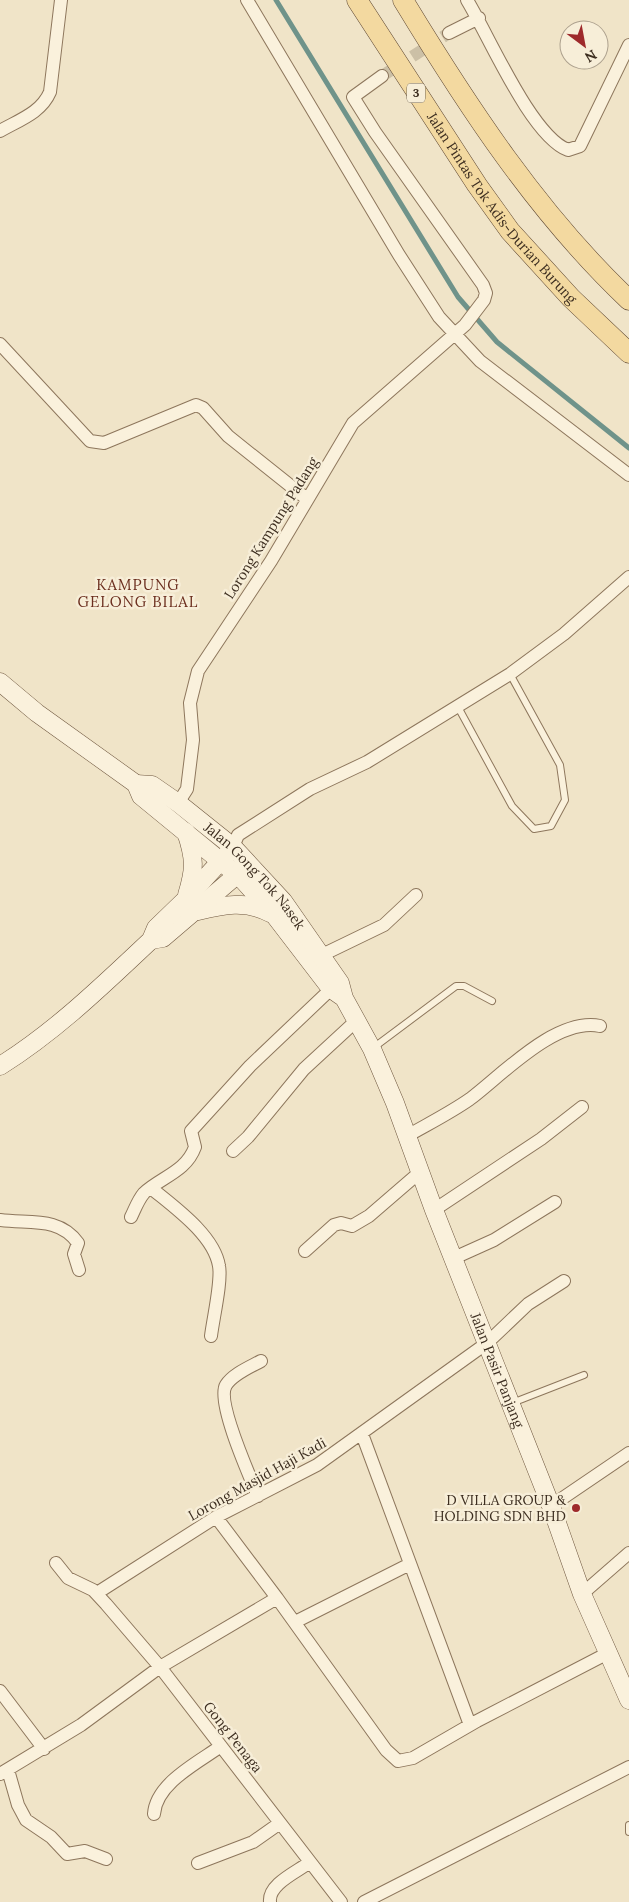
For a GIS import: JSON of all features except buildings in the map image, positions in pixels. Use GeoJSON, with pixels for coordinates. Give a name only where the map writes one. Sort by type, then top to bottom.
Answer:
{"type":"FeatureCollection","features":[{"type":"Feature","properties":{"kind":"main road","name":"Jalan Pintas Tok Adis-Durian Burung"},"geometry":{"type":"LineString","coordinates":[[357,0],[476,185],[510,231],[571,298],[629,353]]}},
{"type":"Feature","properties":{"kind":"main road"},"geometry":{"type":"LineString","coordinates":[[403,0],[510,163],[542,206],[596,269],[629,300]]}},
{"type":"Feature","properties":{"kind":"main road","name":"Jalan Gong Tok Nasek"},"geometry":{"type":"LineString","coordinates":[[2,686],[136,784],[141,796],[221,860],[244,869],[283,901],[340,983],[338,993]]}},
{"type":"Feature","properties":{"kind":"main road","name":"Jalan Gong Tok Nasek"},"geometry":{"type":"LineString","coordinates":[[136,784],[152,785],[178,803],[233,847],[244,869],[275,916],[338,993],[369,1044]]}},
{"type":"Feature","properties":{"kind":"main road"},"geometry":{"type":"LineString","coordinates":[[186,832],[194,860],[190,906]]}},
{"type":"Feature","properties":{"kind":"main road"},"geometry":{"type":"LineString","coordinates":[[190,906],[221,860],[233,847]]}},
{"type":"Feature","properties":{"kind":"main road"},"geometry":{"type":"LineString","coordinates":[[0,1066],[51,1030],[151,940],[156,928],[244,869]]}},
{"type":"Feature","properties":{"kind":"main road"},"geometry":{"type":"LineString","coordinates":[[190,906],[243,905],[262,909],[275,916]]}},
{"type":"Feature","properties":{"kind":"main road","name":"Jalan Pasir Panjang"},"geometry":{"type":"LineString","coordinates":[[369,1044],[407,1136],[434,1210],[551,1506],[582,1594],[625,1679],[629,1700]]}},
{"type":"Feature","properties":{"kind":"street"},"geometry":{"type":"LineString","coordinates":[[0,131],[40,108],[47,101],[50,92],[61,0]]}},
{"type":"Feature","properties":{"kind":"street"},"geometry":{"type":"LineString","coordinates":[[247,0],[399,255],[439,317],[480,361],[629,475]]}},
{"type":"Feature","properties":{"kind":"street"},"geometry":{"type":"LineString","coordinates":[[467,0],[516,91],[555,143],[568,150],[580,146],[629,45]]}},
{"type":"Feature","properties":{"kind":"street"},"geometry":{"type":"LineString","coordinates":[[449,33],[478,18]]}},
{"type":"Feature","properties":{"kind":"street","name":"Lorong Kampung Padang"},"geometry":{"type":"LineString","coordinates":[[178,803],[187,789],[193,740],[190,702],[198,671],[271,561],[353,423],[465,325],[482,306],[486,293],[483,285],[375,132],[354,96],[382,76]]}},
{"type":"Feature","properties":{"kind":"street"},"geometry":{"type":"LineString","coordinates":[[0,344],[90,441],[104,443],[196,405],[203,408],[228,436],[307,499]]}},
{"type":"Feature","properties":{"kind":"street"},"geometry":{"type":"LineString","coordinates":[[233,847],[238,835],[310,788],[367,762],[510,674],[564,634],[629,577]]}},
{"type":"Feature","properties":{"kind":"street"},"geometry":{"type":"LineString","coordinates":[[322,955],[384,925],[416,895]]}},
{"type":"Feature","properties":{"kind":"street"},"geometry":{"type":"LineString","coordinates":[[131,1217],[140,1198],[151,1188],[180,1169],[188,1160],[195,1147],[191,1132],[201,1119],[250,1066],[338,993]]}},
{"type":"Feature","properties":{"kind":"street"},"geometry":{"type":"LineString","coordinates":[[233,1151],[248,1137],[304,1069],[356,1021]]}},
{"type":"Feature","properties":{"kind":"street"},"geometry":{"type":"LineString","coordinates":[[407,1136],[460,1106],[514,1061],[536,1047],[570,1030],[590,1024],[600,1026]]}},
{"type":"Feature","properties":{"kind":"street"},"geometry":{"type":"LineString","coordinates":[[434,1210],[541,1139],[582,1107]]}},
{"type":"Feature","properties":{"kind":"street"},"geometry":{"type":"LineString","coordinates":[[305,1251],[334,1225],[341,1223],[352,1226],[370,1216],[420,1172]]}},
{"type":"Feature","properties":{"kind":"street"},"geometry":{"type":"LineString","coordinates":[[151,1188],[191,1220],[202,1233],[218,1261],[220,1272],[211,1336]]}},
{"type":"Feature","properties":{"kind":"street"},"geometry":{"type":"LineString","coordinates":[[454,1258],[494,1240],[555,1202]]}},
{"type":"Feature","properties":{"kind":"street"},"geometry":{"type":"LineString","coordinates":[[0,1220],[47,1223],[62,1228],[78,1242],[74,1254],[79,1270]]}},
{"type":"Feature","properties":{"kind":"street","name":"Lorong Masjid Haji Kadi"},"geometry":{"type":"LineString","coordinates":[[97,1593],[216,1517],[317,1465],[487,1343],[528,1304],[564,1280]]}},
{"type":"Feature","properties":{"kind":"street"},"geometry":{"type":"LineString","coordinates":[[258,1496],[231,1427],[224,1392],[228,1383],[236,1376],[262,1361]]}},
{"type":"Feature","properties":{"kind":"street"},"geometry":{"type":"LineString","coordinates":[[362,1434],[470,1725]]}},
{"type":"Feature","properties":{"kind":"street"},"geometry":{"type":"LineString","coordinates":[[551,1506],[629,1453]]}},
{"type":"Feature","properties":{"kind":"street"},"geometry":{"type":"LineString","coordinates":[[216,1517],[295,1622],[386,1750],[398,1761],[413,1758],[470,1725],[610,1652]]}},
{"type":"Feature","properties":{"kind":"street"},"geometry":{"type":"LineString","coordinates":[[582,1594],[629,1553]]}},
{"type":"Feature","properties":{"kind":"street"},"geometry":{"type":"LineString","coordinates":[[56,1563],[68,1578],[97,1593]]}},
{"type":"Feature","properties":{"kind":"street"},"geometry":{"type":"LineString","coordinates":[[295,1622],[410,1564]]}},
{"type":"Feature","properties":{"kind":"street","name":"Gong Penaga"},"geometry":{"type":"LineString","coordinates":[[97,1593],[160,1667],[341,1902]]}},
{"type":"Feature","properties":{"kind":"street"},"geometry":{"type":"LineString","coordinates":[[106,1859],[89,1852],[67,1854],[51,1837],[33,1826],[18,1805],[4,1772],[44,1749],[160,1667],[277,1598]]}},
{"type":"Feature","properties":{"kind":"street"},"geometry":{"type":"LineString","coordinates":[[0,1690],[44,1749]]}},
{"type":"Feature","properties":{"kind":"street"},"geometry":{"type":"LineString","coordinates":[[154,1814],[157,1800],[168,1785],[221,1746]]}},
{"type":"Feature","properties":{"kind":"street"},"geometry":{"type":"LineString","coordinates":[[364,1902],[629,1767]]}},
{"type":"Feature","properties":{"kind":"street"},"geometry":{"type":"LineString","coordinates":[[198,1863],[253,1842],[280,1823]]}},
{"type":"Feature","properties":{"kind":"street"},"geometry":{"type":"LineString","coordinates":[[270,1902],[269,1896],[275,1887],[310,1862]]}},
{"type":"Feature","properties":{"kind":"lane"},"geometry":{"type":"LineString","coordinates":[[458,707],[512,806],[534,829],[551,826],[565,800],[560,765],[510,674]]}},
{"type":"Feature","properties":{"kind":"lane"},"geometry":{"type":"LineString","coordinates":[[369,1044],[456,986],[464,986],[492,1002]]}},
{"type":"Feature","properties":{"kind":"lane"},"geometry":{"type":"LineString","coordinates":[[511,1403],[584,1375]]}},
{"type":"Feature","properties":{"kind":"lane"},"geometry":{"type":"LineString","coordinates":[[629,1825],[629,1832]]}},
{"type":"Feature","properties":{"kind":"waterway"},"geometry":{"type":"LineString","coordinates":[[276,0],[458,297],[497,342],[629,448]]}},
{"type":"Feature","properties":{"kind":"tunnel"},"geometry":{"type":"LineString","coordinates":[[382,76],[449,33]]}},
{"type":"Feature","properties":{"kind":"place","name":"D VILLA GROUP & HOLDING SDN BHD"},"geometry":{"type":"Point","coordinates":[576,1508]}},
{"type":"Feature","properties":{"kind":"district","name":"KAMPUNG GELONG BILAL"},"geometry":{"type":"Point","coordinates":[138,594]}}]}
